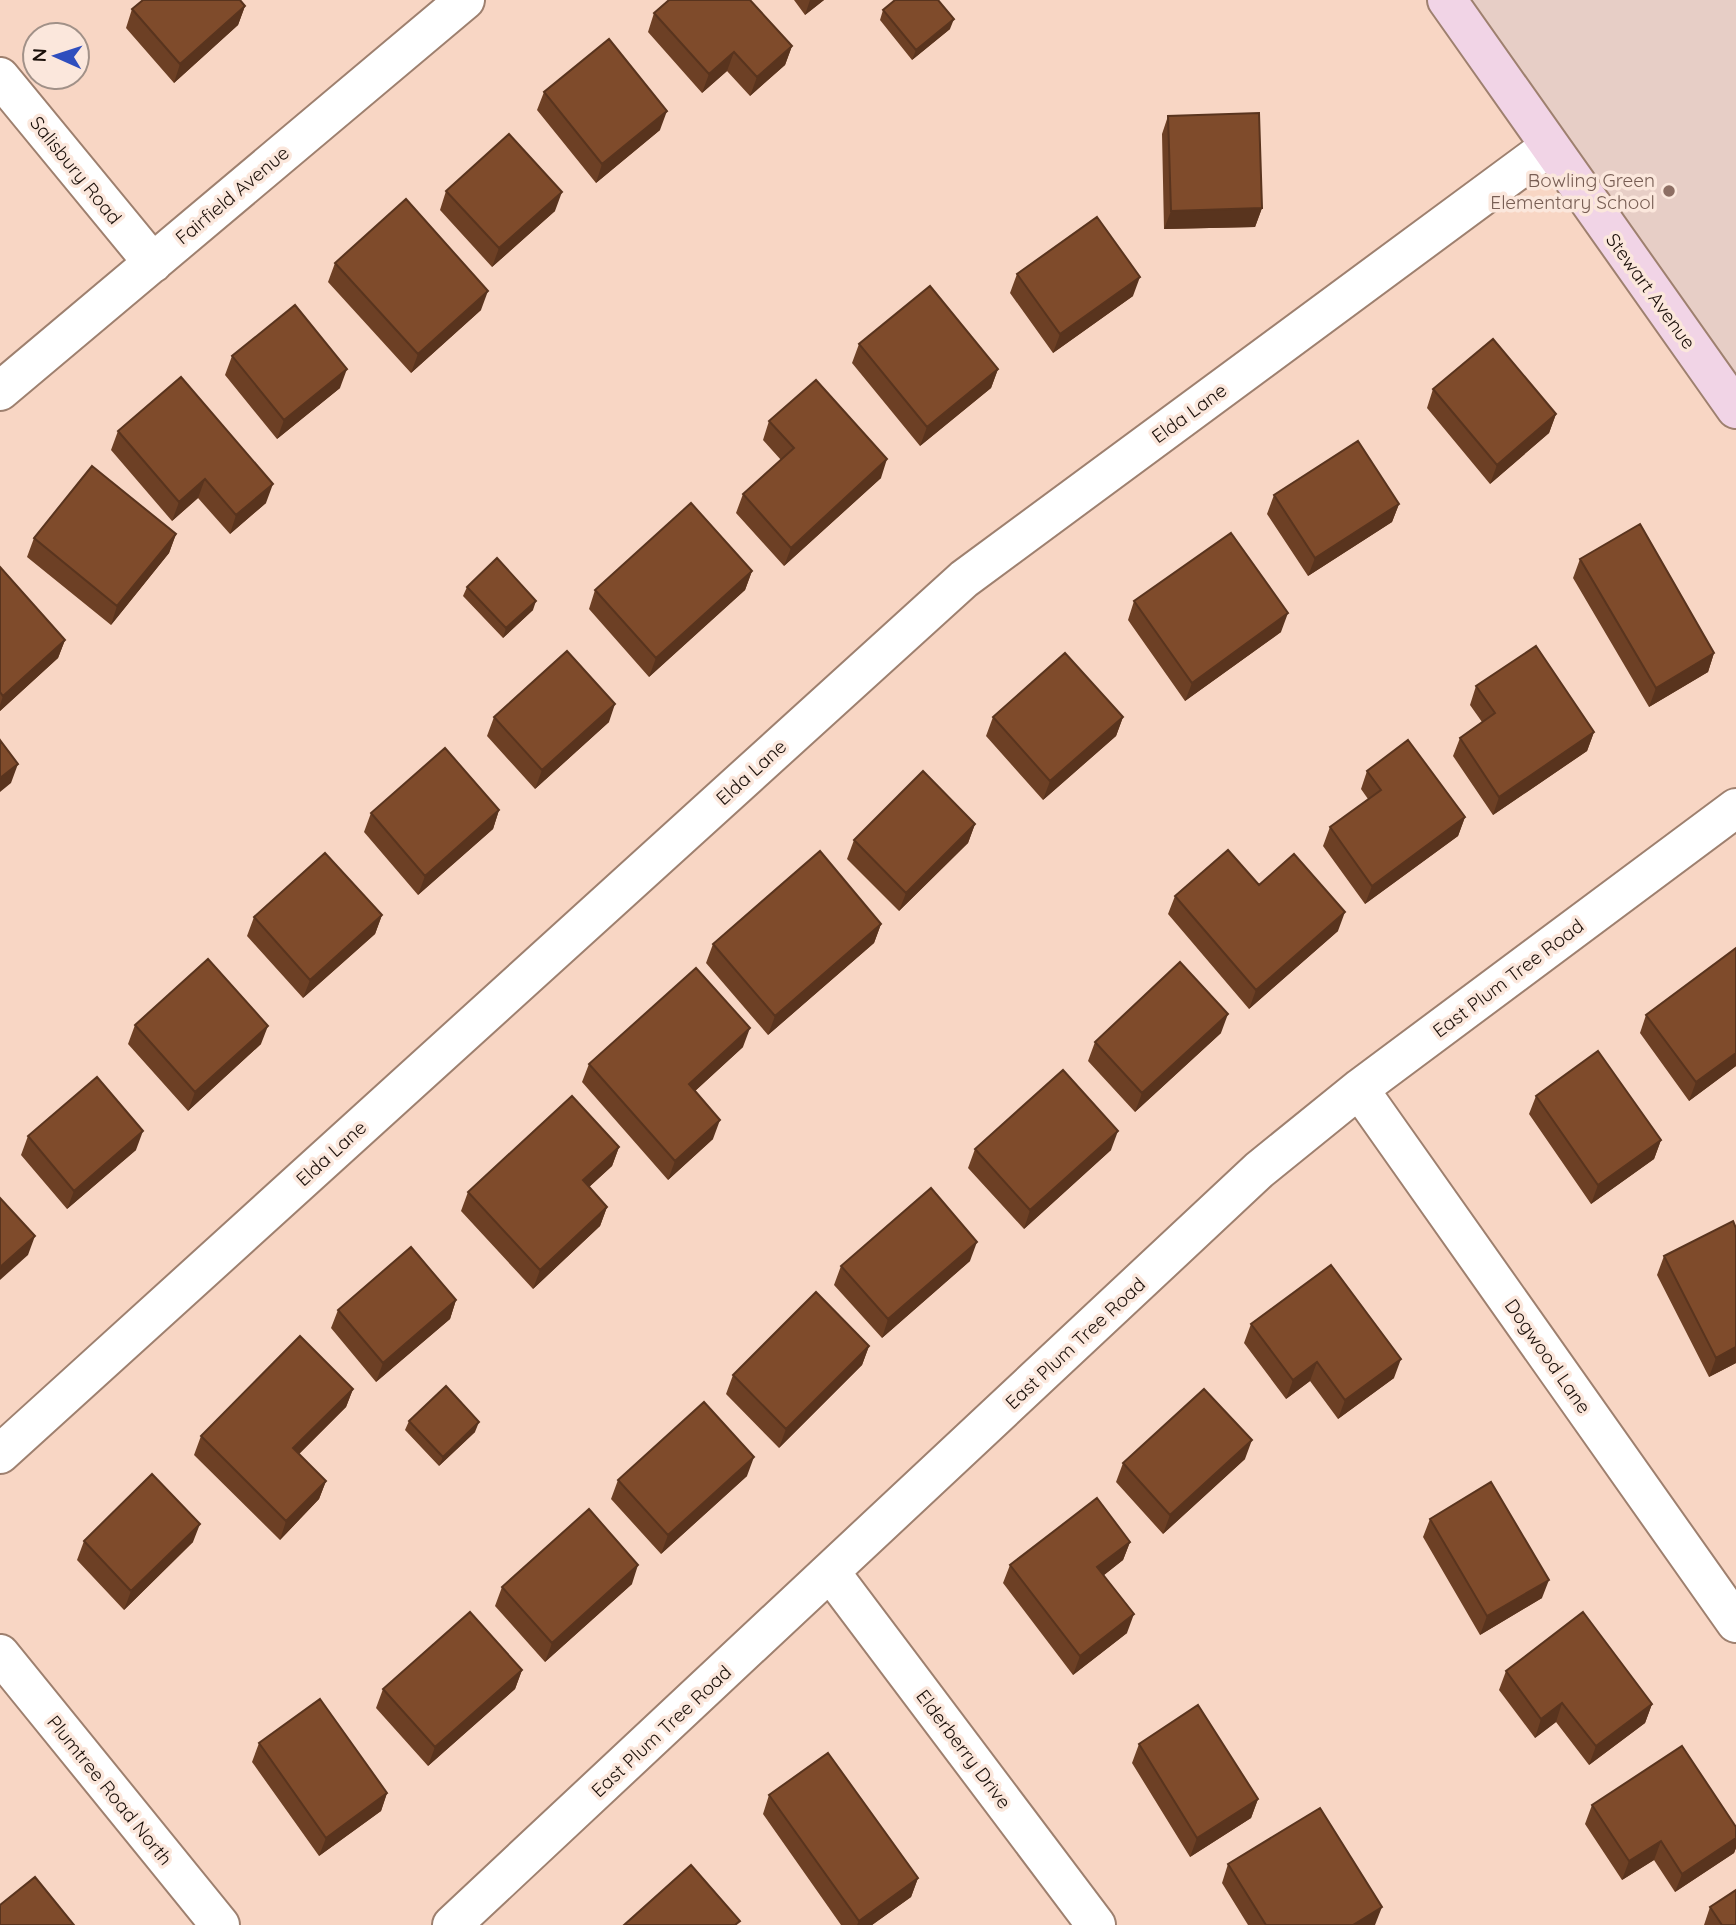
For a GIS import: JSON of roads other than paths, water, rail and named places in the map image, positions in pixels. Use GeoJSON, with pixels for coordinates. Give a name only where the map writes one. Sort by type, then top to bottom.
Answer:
{"type":"FeatureCollection","features":[{"type":"Feature","properties":{"kind":"street","name":"Fairfield Avenue"},"geometry":{"type":"LineString","coordinates":[[0,391],[465,0]]}},
{"type":"Feature","properties":{"kind":"street","name":"Stewart Avenue"},"geometry":{"type":"LineString","coordinates":[[1447,0],[1736,409]]}},
{"type":"Feature","properties":{"kind":"street","name":"Salisbury Road"},"geometry":{"type":"LineString","coordinates":[[0,77],[153,262]]}},
{"type":"Feature","properties":{"kind":"street","name":"Elda Lane"},"geometry":{"type":"LineString","coordinates":[[0,1454],[964,579],[1549,147]]}},
{"type":"Feature","properties":{"kind":"street","name":"East Plum Tree Road"},"geometry":{"type":"LineString","coordinates":[[452,1925],[1259,1170],[1359,1089],[1736,808]]}},
{"type":"Feature","properties":{"kind":"street","name":"Dogwood Lane"},"geometry":{"type":"LineString","coordinates":[[1359,1089],[1736,1623]]}},
{"type":"Feature","properties":{"kind":"street","name":"Elderberry Drive"},"geometry":{"type":"LineString","coordinates":[[831,1573],[1096,1925]]}},
{"type":"Feature","properties":{"kind":"street","name":"Plumtree Road North"},"geometry":{"type":"LineString","coordinates":[[0,1654],[220,1925]]}},
{"type":"Feature","properties":{"kind":"place","name":"Bowling Green Elementary School"},"geometry":{"type":"Point","coordinates":[1669,191]}}]}
